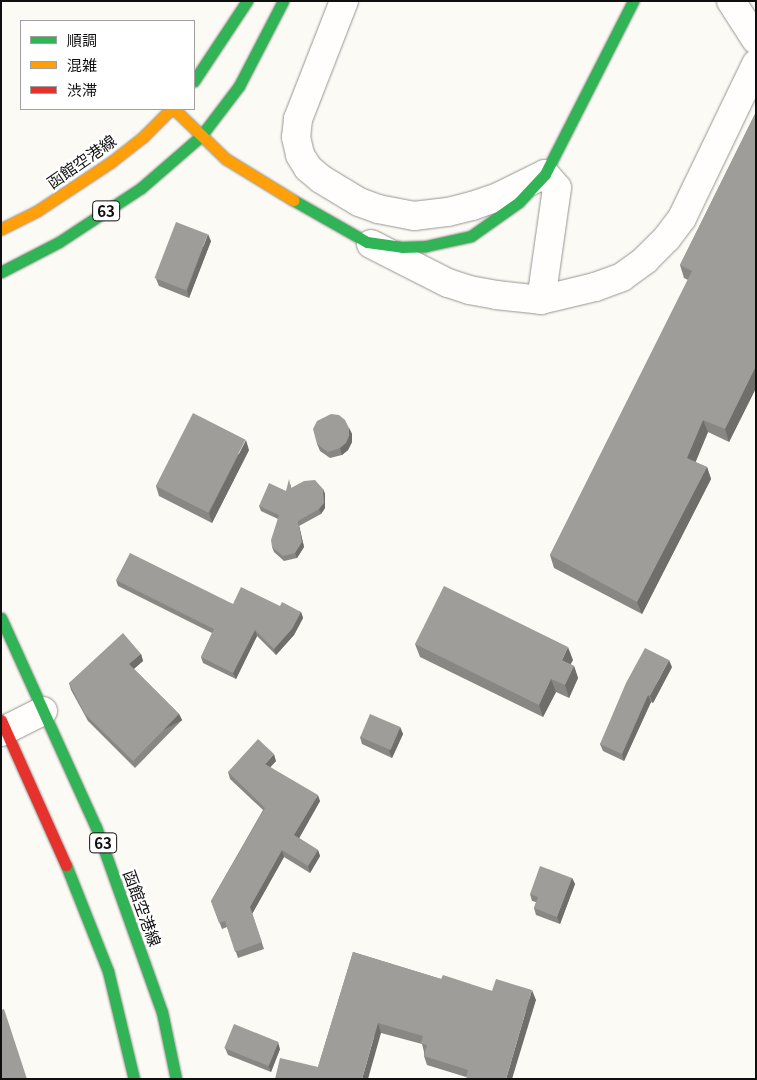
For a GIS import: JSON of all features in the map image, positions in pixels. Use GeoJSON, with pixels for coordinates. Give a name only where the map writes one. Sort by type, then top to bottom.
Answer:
{"type":"FeatureCollection","features":[{"type":"Feature","properties":{"kind":"main road"},"geometry":{"type":"LineString","coordinates":[[195,79],[247,1]]}},
{"type":"Feature","properties":{"kind":"main road","name":"63"},"geometry":{"type":"LineString","coordinates":[[1,272],[59,242],[141,188],[201,136],[239,86],[283,1]]}},
{"type":"Feature","properties":{"kind":"main road"},"geometry":{"type":"LineString","coordinates":[[173,110],[226,159],[260,181],[367,242],[402,246],[426,246],[471,236],[520,202],[545,174],[633,1]]}},
{"type":"Feature","properties":{"kind":"main road","name":"函館空港線"},"geometry":{"type":"LineString","coordinates":[[1,228],[37,211],[111,162],[143,137],[171,110]]}},
{"type":"Feature","properties":{"kind":"main road","name":"函館空港線"},"geometry":{"type":"LineString","coordinates":[[1,618],[96,826],[162,1012],[176,1079]]}},
{"type":"Feature","properties":{"kind":"main road","name":"63"},"geometry":{"type":"LineString","coordinates":[[3,727],[82,901],[105,963],[134,1079]]}},
{"type":"Feature","properties":{"kind":"street"},"geometry":{"type":"LineString","coordinates":[[344,1],[298,119],[296,137],[300,155],[314,174],[359,202],[378,209],[414,216],[448,212],[472,206],[545,174],[557,188],[541,300]]}},
{"type":"Feature","properties":{"kind":"street"},"geometry":{"type":"LineString","coordinates":[[731,1],[756,40]]}},
{"type":"Feature","properties":{"kind":"street"},"geometry":{"type":"LineString","coordinates":[[367,242],[440,279],[469,290],[541,300],[595,287],[622,276],[645,260],[667,238],[682,218],[756,64]]}},
{"type":"Feature","properties":{"kind":"street"},"geometry":{"type":"LineString","coordinates":[[3,727],[43,711]]}},
{"type":"Feature","properties":{"kind":"building"},"geometry":{"type":"Polygon","coordinates":[[[756,112],[756,366],[725,429],[703,420],[687,458],[707,467],[637,602],[550,555],[692,271],[680,265],[756,112]]]}},
{"type":"Feature","properties":{"kind":"building"},"geometry":{"type":"Polygon","coordinates":[[[176,222],[208,234],[186,290],[154,278],[176,222]]]}},
{"type":"Feature","properties":{"kind":"building"},"geometry":{"type":"Polygon","coordinates":[[[193,413],[246,440],[208,513],[156,486],[193,413]]]}},
{"type":"Feature","properties":{"kind":"building"},"geometry":{"type":"Polygon","coordinates":[[[331,414],[339,415],[345,420],[349,428],[349,436],[346,443],[340,448],[328,452],[317,444],[313,429],[317,421],[331,414]]]}},
{"type":"Feature","properties":{"kind":"building"},"geometry":{"type":"Polygon","coordinates":[[[289,479],[291,488],[304,481],[315,480],[323,489],[324,503],[319,509],[298,521],[302,542],[295,553],[283,556],[272,547],[271,540],[279,515],[259,506],[269,483],[286,491],[289,479]]]}},
{"type":"Feature","properties":{"kind":"building"},"geometry":{"type":"Polygon","coordinates":[[[130,553],[233,604],[241,587],[280,606],[282,602],[301,612],[292,629],[274,649],[255,630],[233,673],[201,657],[214,629],[116,580],[130,553]]]}},
{"type":"Feature","properties":{"kind":"building"},"geometry":{"type":"Polygon","coordinates":[[[444,586],[568,647],[562,660],[574,666],[565,685],[551,679],[539,705],[415,644],[444,586]]]}},
{"type":"Feature","properties":{"kind":"building"},"geometry":{"type":"Polygon","coordinates":[[[123,633],[141,654],[129,664],[179,714],[133,761],[85,714],[69,683],[123,633]]]}},
{"type":"Feature","properties":{"kind":"building"},"geometry":{"type":"Polygon","coordinates":[[[645,648],[669,660],[650,696],[648,695],[622,754],[600,744],[626,683],[645,648]]]}},
{"type":"Feature","properties":{"kind":"building"},"geometry":{"type":"Polygon","coordinates":[[[370,714],[400,727],[391,750],[360,737],[370,714]]]}},
{"type":"Feature","properties":{"kind":"building"},"geometry":{"type":"Polygon","coordinates":[[[258,739],[274,754],[265,764],[318,795],[294,835],[318,850],[308,866],[282,850],[250,907],[262,942],[235,952],[225,921],[219,923],[211,901],[265,808],[228,772],[258,739]]]}},
{"type":"Feature","properties":{"kind":"building"},"geometry":{"type":"Polygon","coordinates":[[[540,866],[572,878],[557,917],[534,908],[538,897],[530,894],[540,866]]]}},
{"type":"Feature","properties":{"kind":"building"},"geometry":{"type":"Polygon","coordinates":[[[353,952],[441,979],[443,975],[492,991],[496,979],[532,990],[506,1079],[466,1079],[468,1070],[424,1056],[427,1045],[421,1043],[423,1036],[378,1023],[362,1079],[275,1079],[280,1058],[318,1067],[353,952]]]}},
{"type":"Feature","properties":{"kind":"building"},"geometry":{"type":"Polygon","coordinates":[[[4,1009],[27,1079],[1,1079],[1,1010],[4,1009]]]}},
{"type":"Feature","properties":{"kind":"building"},"geometry":{"type":"Polygon","coordinates":[[[234,1024],[279,1042],[269,1066],[224,1048],[234,1024]]]}},
{"type":"Feature","properties":{"kind":"traffic: fast"},"geometry":{"type":"LineString","coordinates":[[195,79],[247,1]]}},
{"type":"Feature","properties":{"kind":"traffic: fast"},"geometry":{"type":"LineString","coordinates":[[1,272],[59,242],[141,188],[201,136],[239,86],[283,1]]}},
{"type":"Feature","properties":{"kind":"traffic: fast"},"geometry":{"type":"LineString","coordinates":[[293,200],[367,242],[402,247],[426,246],[471,236],[519,202],[545,174],[633,1]]}},
{"type":"Feature","properties":{"kind":"traffic: fast"},"geometry":{"type":"LineString","coordinates":[[1,618],[96,827],[162,1012],[176,1079]]}},
{"type":"Feature","properties":{"kind":"traffic: fast"},"geometry":{"type":"LineString","coordinates":[[66,865],[108,971],[134,1079]]}},
{"type":"Feature","properties":{"kind":"traffic: slow"},"geometry":{"type":"LineString","coordinates":[[1,229],[37,211],[111,162],[143,137],[170,110]]}},
{"type":"Feature","properties":{"kind":"traffic: slow"},"geometry":{"type":"LineString","coordinates":[[175,110],[226,159],[293,200]]}},
{"type":"Feature","properties":{"kind":"traffic: jam"},"geometry":{"type":"LineString","coordinates":[[1,720],[66,865]]}}]}
